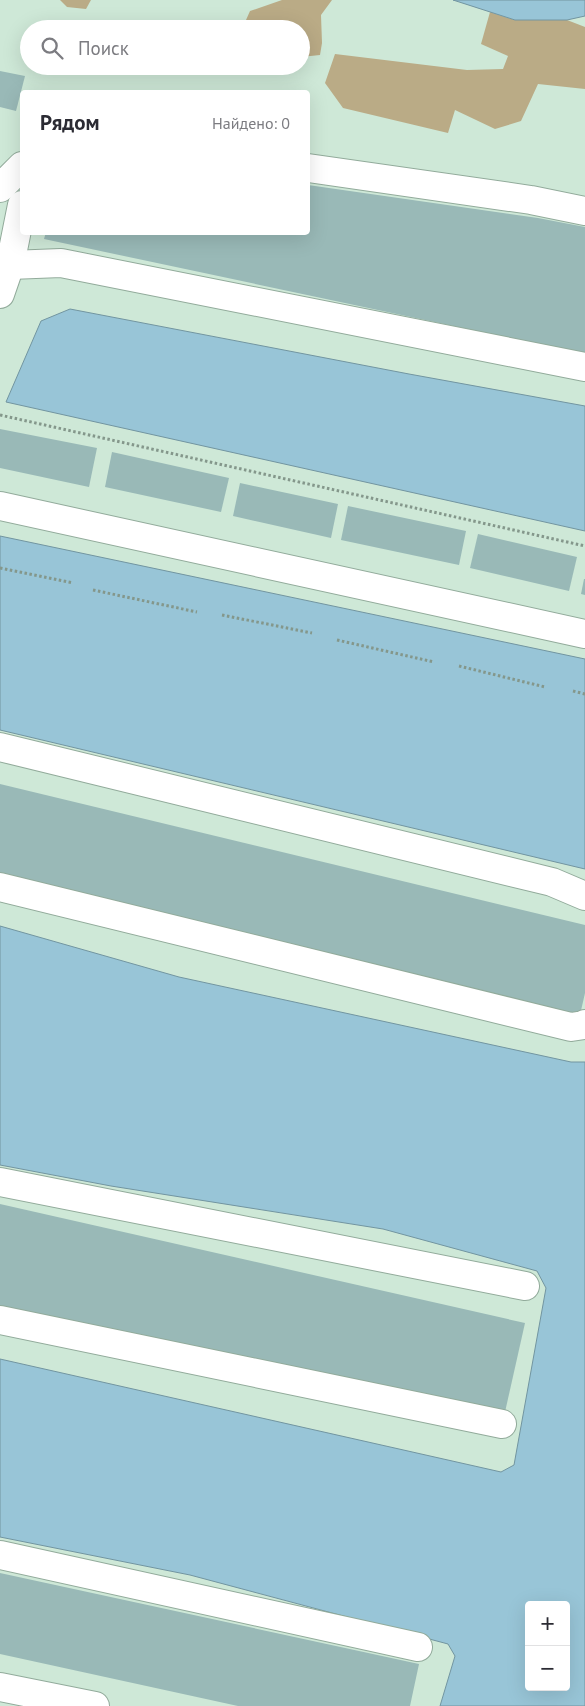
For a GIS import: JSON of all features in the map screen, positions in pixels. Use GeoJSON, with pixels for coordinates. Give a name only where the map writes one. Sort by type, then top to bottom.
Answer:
{"type":"FeatureCollection","features":[{"type":"Feature","properties":{"kind":"lane"},"geometry":{"type":"LineString","coordinates":[[0,188],[20,168]]}},
{"type":"Feature","properties":{"kind":"lane"},"geometry":{"type":"LineString","coordinates":[[310,168],[531,200],[585,211]]}},
{"type":"Feature","properties":{"kind":"lane"},"geometry":{"type":"LineString","coordinates":[[0,294],[10,264],[20,215]]}},
{"type":"Feature","properties":{"kind":"lane"},"geometry":{"type":"LineString","coordinates":[[10,264],[61,264],[585,367]]}},
{"type":"Feature","properties":{"kind":"lane"},"geometry":{"type":"LineString","coordinates":[[0,506],[585,634]]}},
{"type":"Feature","properties":{"kind":"lane"},"geometry":{"type":"LineString","coordinates":[[0,747],[552,882],[585,896]]}},
{"type":"Feature","properties":{"kind":"lane"},"geometry":{"type":"LineString","coordinates":[[0,887],[571,1027],[585,1024]]}},
{"type":"Feature","properties":{"kind":"lane"},"geometry":{"type":"LineString","coordinates":[[0,1182],[525,1286]]}},
{"type":"Feature","properties":{"kind":"lane"},"geometry":{"type":"LineString","coordinates":[[0,1320],[502,1424]]}},
{"type":"Feature","properties":{"kind":"lane"},"geometry":{"type":"LineString","coordinates":[[0,1555],[418,1646]]}},
{"type":"Feature","properties":{"kind":"lane"},"geometry":{"type":"LineString","coordinates":[[0,1687],[95,1706]]}},
{"type":"Feature","properties":{"kind":"path"},"geometry":{"type":"LineString","coordinates":[[0,415],[585,546]]}},
{"type":"Feature","properties":{"kind":"path"},"geometry":{"type":"LineString","coordinates":[[0,568],[73,583]]}},
{"type":"Feature","properties":{"kind":"path"},"geometry":{"type":"LineString","coordinates":[[93,590],[197,612]]}},
{"type":"Feature","properties":{"kind":"path"},"geometry":{"type":"LineString","coordinates":[[222,615],[312,634]]}},
{"type":"Feature","properties":{"kind":"path"},"geometry":{"type":"LineString","coordinates":[[337,640],[434,662]]}},
{"type":"Feature","properties":{"kind":"path"},"geometry":{"type":"LineString","coordinates":[[458,666],[546,687]]}},
{"type":"Feature","properties":{"kind":"path"},"geometry":{"type":"LineString","coordinates":[[573,691],[585,694]]}},
{"type":"Feature","properties":{"kind":"shaded area"},"geometry":{"type":"Polygon","coordinates":[[[60,0],[91,0],[86,9],[67,7],[60,0]]]}},
{"type":"Feature","properties":{"kind":"shaded area"},"geometry":{"type":"Polygon","coordinates":[[[282,0],[332,0],[321,15],[322,43],[320,55],[310,56],[310,20],[246,20],[250,11],[282,0]]]}},
{"type":"Feature","properties":{"kind":"shaded area"},"geometry":{"type":"Polygon","coordinates":[[[490,12],[515,20],[567,20],[585,27],[585,89],[538,84],[521,121],[495,129],[455,110],[448,133],[343,108],[325,83],[335,54],[467,70],[503,69],[508,56],[481,44],[490,12]]]}},
{"type":"Feature","properties":{"kind":"water"},"geometry":{"type":"Polygon","coordinates":[[[453,0],[585,0],[585,16],[567,20],[515,20],[453,0]]]}},
{"type":"Feature","properties":{"kind":"water"},"geometry":{"type":"Polygon","coordinates":[[[70,309],[585,406],[585,531],[6,402],[41,321],[70,309]]]}},
{"type":"Feature","properties":{"kind":"water"},"geometry":{"type":"Polygon","coordinates":[[[0,536],[585,659],[585,869],[0,730],[0,536]]]}},
{"type":"Feature","properties":{"kind":"water"},"geometry":{"type":"Polygon","coordinates":[[[0,926],[179,977],[571,1062],[585,1062],[585,1706],[440,1706],[455,1656],[448,1644],[190,1575],[0,1537],[0,1359],[501,1472],[514,1465],[546,1288],[537,1271],[383,1229],[111,1186],[0,1165],[0,926]]]}},
{"type":"Feature","properties":{"kind":"building"},"geometry":{"type":"Polygon","coordinates":[[[0,71],[25,76],[16,111],[0,107],[0,71]]]}},
{"type":"Feature","properties":{"kind":"building"},"geometry":{"type":"Polygon","coordinates":[[[310,185],[538,218],[585,227],[585,354],[44,239],[45,235],[310,235],[310,185]]]}},
{"type":"Feature","properties":{"kind":"building"},"geometry":{"type":"Polygon","coordinates":[[[0,429],[97,448],[89,487],[0,468],[0,429]]]}},
{"type":"Feature","properties":{"kind":"building"},"geometry":{"type":"Polygon","coordinates":[[[112,452],[229,478],[221,512],[105,487],[112,452]]]}},
{"type":"Feature","properties":{"kind":"building"},"geometry":{"type":"Polygon","coordinates":[[[240,483],[338,504],[331,538],[233,516],[240,483]]]}},
{"type":"Feature","properties":{"kind":"building"},"geometry":{"type":"Polygon","coordinates":[[[348,506],[466,531],[459,565],[341,540],[348,506]]]}},
{"type":"Feature","properties":{"kind":"building"},"geometry":{"type":"Polygon","coordinates":[[[478,534],[577,557],[569,591],[470,568],[478,534]]]}},
{"type":"Feature","properties":{"kind":"building"},"geometry":{"type":"Polygon","coordinates":[[[585,579],[585,595],[581,594],[585,579]]]}},
{"type":"Feature","properties":{"kind":"building"},"geometry":{"type":"Polygon","coordinates":[[[0,784],[585,925],[585,993],[580,1015],[0,875],[0,784]]]}},
{"type":"Feature","properties":{"kind":"building"},"geometry":{"type":"Polygon","coordinates":[[[0,1204],[525,1323],[503,1421],[0,1307],[0,1204]]]}},
{"type":"Feature","properties":{"kind":"building"},"geometry":{"type":"Polygon","coordinates":[[[0,1573],[419,1664],[410,1706],[238,1706],[0,1654],[0,1573]]]}}]}
